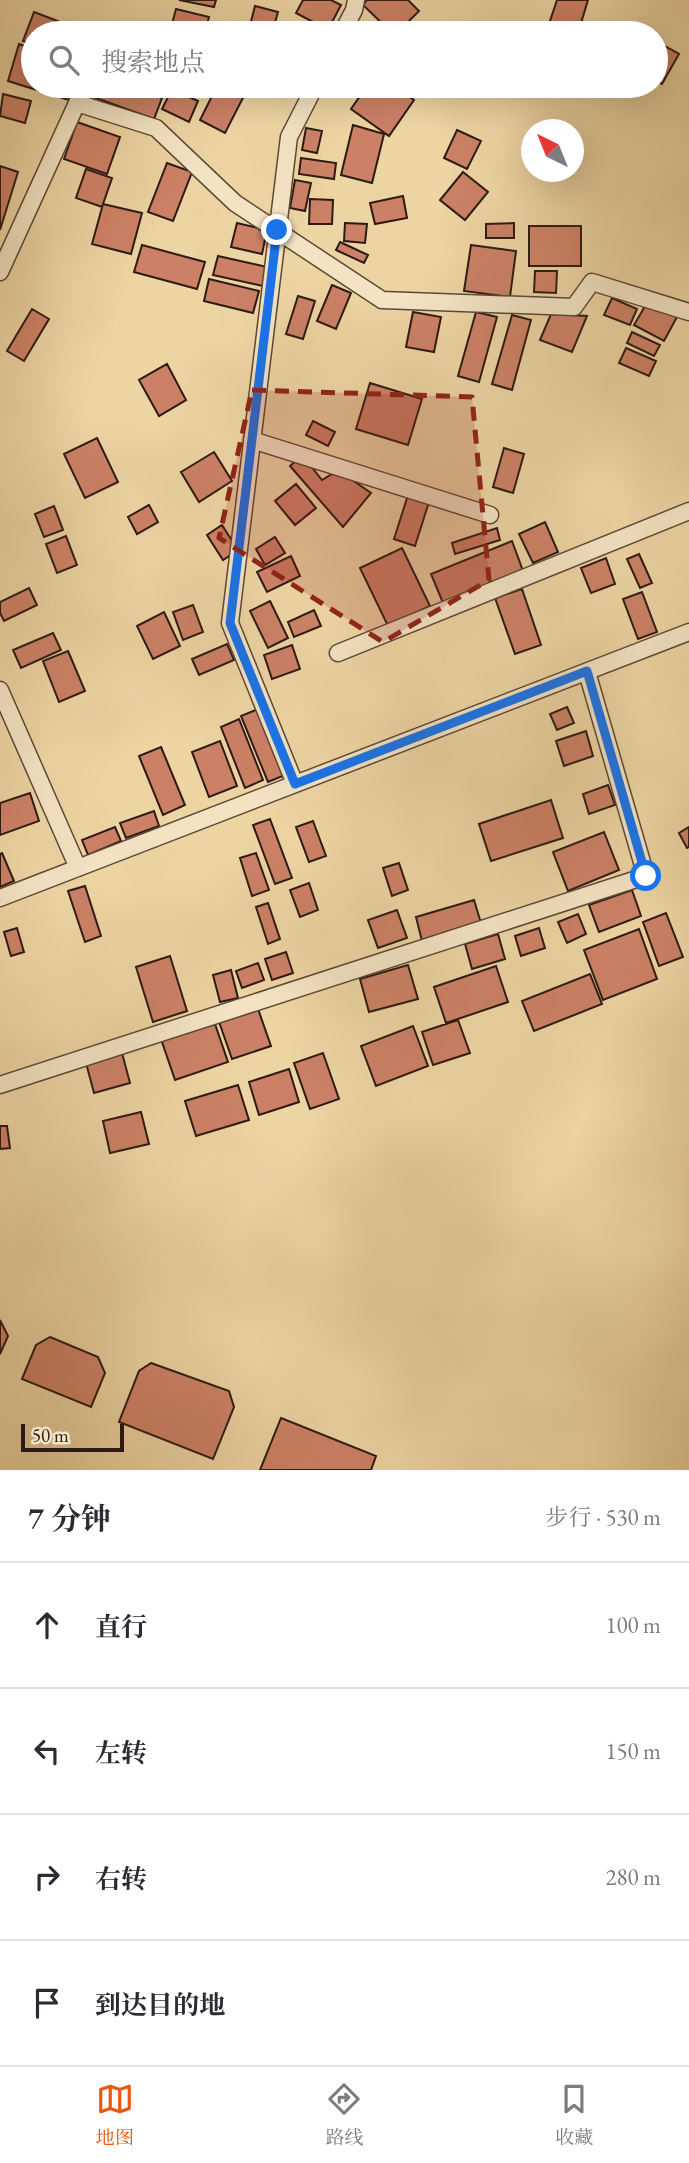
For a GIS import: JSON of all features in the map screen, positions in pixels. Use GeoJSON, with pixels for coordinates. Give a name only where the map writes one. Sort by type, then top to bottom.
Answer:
{"type":"FeatureCollection","features":[{"type":"Feature","properties":{"kind":"street"},"geometry":{"type":"LineString","coordinates":[[348,21],[356,0]]}},
{"type":"Feature","properties":{"kind":"street"},"geometry":{"type":"LineString","coordinates":[[295,784],[230,623],[289,137],[309,98]]}},
{"type":"Feature","properties":{"kind":"street"},"geometry":{"type":"LineString","coordinates":[[0,272],[76,103],[156,128],[235,203],[383,300],[575,307],[592,282],[689,312]]}},
{"type":"Feature","properties":{"kind":"street"},"geometry":{"type":"LineString","coordinates":[[252,440],[490,515]]}},
{"type":"Feature","properties":{"kind":"street"},"geometry":{"type":"LineString","coordinates":[[338,653],[689,511]]}},
{"type":"Feature","properties":{"kind":"street"},"geometry":{"type":"LineString","coordinates":[[0,898],[689,632]]}},
{"type":"Feature","properties":{"kind":"street"},"geometry":{"type":"LineString","coordinates":[[0,1085],[646,876],[587,671]]}},
{"type":"Feature","properties":{"kind":"street"},"geometry":{"type":"LineString","coordinates":[[0,690],[78,868]]}},
{"type":"Feature","properties":{"kind":"highlighted area"},"geometry":{"type":"Polygon","coordinates":[[[252,390],[472,397],[489,580],[383,642],[219,538],[252,390]]]}},
{"type":"Feature","properties":{"kind":"building"},"geometry":{"type":"Polygon","coordinates":[[[179,0],[216,0],[214,7],[179,0]]]}},
{"type":"Feature","properties":{"kind":"building"},"geometry":{"type":"Polygon","coordinates":[[[303,0],[331,0],[341,5],[333,21],[311,21],[296,13],[303,0]]]}},
{"type":"Feature","properties":{"kind":"building"},"geometry":{"type":"Polygon","coordinates":[[[367,0],[408,0],[419,11],[409,21],[380,21],[363,5],[367,0]]]}},
{"type":"Feature","properties":{"kind":"building"},"geometry":{"type":"Polygon","coordinates":[[[557,0],[588,0],[582,21],[550,21],[557,0]]]}},
{"type":"Feature","properties":{"kind":"building"},"geometry":{"type":"Polygon","coordinates":[[[255,6],[278,12],[275,21],[251,21],[255,6]]]}},
{"type":"Feature","properties":{"kind":"building"},"geometry":{"type":"Polygon","coordinates":[[[176,9],[209,17],[208,21],[173,21],[176,9]]]}},
{"type":"Feature","properties":{"kind":"building"},"geometry":{"type":"Polygon","coordinates":[[[34,12],[58,21],[31,21],[34,12]]]}},
{"type":"Feature","properties":{"kind":"building"},"geometry":{"type":"Polygon","coordinates":[[[19,44],[21,85],[8,81],[19,44]]]}},
{"type":"Feature","properties":{"kind":"building"},"geometry":{"type":"Polygon","coordinates":[[[668,48],[679,54],[668,73],[668,48]]]}},
{"type":"Feature","properties":{"kind":"building"},"geometry":{"type":"Polygon","coordinates":[[[3,94],[31,101],[25,123],[0,116],[3,94]]]}},
{"type":"Feature","properties":{"kind":"building"},"geometry":{"type":"Polygon","coordinates":[[[96,98],[162,98],[154,119],[96,98]]]}},
{"type":"Feature","properties":{"kind":"building"},"geometry":{"type":"Polygon","coordinates":[[[168,98],[192,98],[198,101],[189,122],[162,109],[168,98]]]}},
{"type":"Feature","properties":{"kind":"building"},"geometry":{"type":"Polygon","coordinates":[[[211,98],[243,98],[225,133],[200,120],[211,98]]]}},
{"type":"Feature","properties":{"kind":"building"},"geometry":{"type":"Polygon","coordinates":[[[359,98],[414,100],[389,136],[351,109],[359,98]]]}},
{"type":"Feature","properties":{"kind":"building"},"geometry":{"type":"Polygon","coordinates":[[[77,122],[120,137],[107,174],[64,159],[77,122]]]}},
{"type":"Feature","properties":{"kind":"building"},"geometry":{"type":"Polygon","coordinates":[[[353,125],[384,134],[372,183],[341,175],[353,125]]]}},
{"type":"Feature","properties":{"kind":"building"},"geometry":{"type":"Polygon","coordinates":[[[306,128],[322,131],[317,153],[302,150],[306,128]]]}},
{"type":"Feature","properties":{"kind":"building"},"geometry":{"type":"Polygon","coordinates":[[[457,130],[481,141],[467,169],[444,158],[457,130]]]}},
{"type":"Feature","properties":{"kind":"building"},"geometry":{"type":"Polygon","coordinates":[[[301,158],[336,163],[334,179],[299,174],[301,158]]]}},
{"type":"Feature","properties":{"kind":"building"},"geometry":{"type":"Polygon","coordinates":[[[167,163],[192,172],[173,221],[148,212],[167,163]]]}},
{"type":"Feature","properties":{"kind":"building"},"geometry":{"type":"Polygon","coordinates":[[[0,166],[18,172],[0,230],[0,166]]]}},
{"type":"Feature","properties":{"kind":"building"},"geometry":{"type":"Polygon","coordinates":[[[86,169],[112,178],[102,207],[76,198],[86,169]]]}},
{"type":"Feature","properties":{"kind":"building"},"geometry":{"type":"Polygon","coordinates":[[[463,172],[488,192],[465,220],[440,200],[463,172]]]}},
{"type":"Feature","properties":{"kind":"building"},"geometry":{"type":"Polygon","coordinates":[[[295,180],[311,183],[305,211],[290,208],[295,180]]]}},
{"type":"Feature","properties":{"kind":"building"},"geometry":{"type":"Polygon","coordinates":[[[403,196],[407,218],[375,224],[370,203],[403,196]]]}},
{"type":"Feature","properties":{"kind":"building"},"geometry":{"type":"Polygon","coordinates":[[[310,199],[333,200],[332,224],[309,224],[310,199]]]}},
{"type":"Feature","properties":{"kind":"building"},"geometry":{"type":"Polygon","coordinates":[[[103,204],[142,213],[131,254],[92,244],[103,204]]]}},
{"type":"Feature","properties":{"kind":"building"},"geometry":{"type":"Polygon","coordinates":[[[237,223],[267,230],[262,254],[231,247],[237,223]]]}},
{"type":"Feature","properties":{"kind":"building"},"geometry":{"type":"Polygon","coordinates":[[[345,223],[367,224],[365,243],[344,241],[345,223]]]}},
{"type":"Feature","properties":{"kind":"building"},"geometry":{"type":"Polygon","coordinates":[[[514,223],[514,238],[486,238],[486,224],[514,223]]]}},
{"type":"Feature","properties":{"kind":"building"},"geometry":{"type":"Polygon","coordinates":[[[529,226],[581,226],[581,266],[529,266],[529,226]]]}},
{"type":"Feature","properties":{"kind":"building"},"geometry":{"type":"Polygon","coordinates":[[[340,242],[368,255],[364,263],[336,250],[340,242]]]}},
{"type":"Feature","properties":{"kind":"building"},"geometry":{"type":"Polygon","coordinates":[[[142,245],[205,262],[197,289],[134,272],[142,245]]]}},
{"type":"Feature","properties":{"kind":"building"},"geometry":{"type":"Polygon","coordinates":[[[471,245],[516,251],[510,297],[464,291],[471,245]]]}},
{"type":"Feature","properties":{"kind":"building"},"geometry":{"type":"Polygon","coordinates":[[[218,256],[267,267],[263,286],[213,275],[218,256]]]}},
{"type":"Feature","properties":{"kind":"building"},"geometry":{"type":"Polygon","coordinates":[[[535,271],[557,271],[556,293],[534,292],[535,271]]]}},
{"type":"Feature","properties":{"kind":"building"},"geometry":{"type":"Polygon","coordinates":[[[209,279],[259,291],[253,313],[204,301],[209,279]]]}},
{"type":"Feature","properties":{"kind":"building"},"geometry":{"type":"Polygon","coordinates":[[[332,285],[351,293],[336,329],[317,321],[332,285]]]}},
{"type":"Feature","properties":{"kind":"building"},"geometry":{"type":"Polygon","coordinates":[[[298,296],[315,301],[303,339],[286,334],[298,296]]]}},
{"type":"Feature","properties":{"kind":"building"},"geometry":{"type":"Polygon","coordinates":[[[612,298],[637,309],[630,325],[604,315],[612,298]]]}},
{"type":"Feature","properties":{"kind":"building"},"geometry":{"type":"Polygon","coordinates":[[[648,301],[677,317],[664,341],[634,325],[648,301]]]}},
{"type":"Feature","properties":{"kind":"building"},"geometry":{"type":"Polygon","coordinates":[[[32,309],[49,319],[24,361],[7,351],[32,309]]]}},
{"type":"Feature","properties":{"kind":"building"},"geometry":{"type":"Polygon","coordinates":[[[413,312],[441,317],[434,352],[406,347],[413,312]]]}},
{"type":"Feature","properties":{"kind":"building"},"geometry":{"type":"Polygon","coordinates":[[[476,312],[497,317],[479,382],[458,376],[476,312]]]}},
{"type":"Feature","properties":{"kind":"building"},"geometry":{"type":"Polygon","coordinates":[[[551,314],[587,316],[572,352],[540,340],[551,314]]]}},
{"type":"Feature","properties":{"kind":"building"},"geometry":{"type":"Polygon","coordinates":[[[512,315],[531,320],[512,390],[492,384],[512,315]]]}},
{"type":"Feature","properties":{"kind":"building"},"geometry":{"type":"Polygon","coordinates":[[[632,332],[660,345],[654,356],[627,343],[632,332]]]}},
{"type":"Feature","properties":{"kind":"building"},"geometry":{"type":"Polygon","coordinates":[[[626,348],[656,361],[649,376],[619,363],[626,348]]]}},
{"type":"Feature","properties":{"kind":"building"},"geometry":{"type":"Polygon","coordinates":[[[167,364],[186,400],[159,416],[139,380],[167,364]]]}},
{"type":"Feature","properties":{"kind":"building"},"geometry":{"type":"Polygon","coordinates":[[[370,383],[422,399],[408,445],[356,429],[370,383]]]}},
{"type":"Feature","properties":{"kind":"building"},"geometry":{"type":"Polygon","coordinates":[[[313,421],[335,432],[328,446],[306,435],[313,421]]]}},
{"type":"Feature","properties":{"kind":"building"},"geometry":{"type":"Polygon","coordinates":[[[97,438],[118,482],[85,498],[64,454],[97,438]]]}},
{"type":"Feature","properties":{"kind":"building"},"geometry":{"type":"Polygon","coordinates":[[[504,448],[524,454],[513,493],[493,487],[504,448]]]}},
{"type":"Feature","properties":{"kind":"building"},"geometry":{"type":"Polygon","coordinates":[[[214,452],[232,481],[199,502],[181,472],[214,452]]]}},
{"type":"Feature","properties":{"kind":"building"},"geometry":{"type":"Polygon","coordinates":[[[302,455],[322,480],[332,474],[345,475],[371,493],[343,527],[290,466],[302,455]]]}},
{"type":"Feature","properties":{"kind":"building"},"geometry":{"type":"Polygon","coordinates":[[[296,484],[316,508],[295,525],[275,501],[296,484]]]}},
{"type":"Feature","properties":{"kind":"building"},"geometry":{"type":"Polygon","coordinates":[[[408,495],[429,502],[415,546],[394,539],[408,495]]]}},
{"type":"Feature","properties":{"kind":"building"},"geometry":{"type":"Polygon","coordinates":[[[149,505],[158,522],[137,534],[128,517],[149,505]]]}},
{"type":"Feature","properties":{"kind":"building"},"geometry":{"type":"Polygon","coordinates":[[[54,506],[63,530],[44,537],[35,514],[54,506]]]}},
{"type":"Feature","properties":{"kind":"building"},"geometry":{"type":"Polygon","coordinates":[[[545,522],[558,552],[533,563],[519,534],[545,522]]]}},
{"type":"Feature","properties":{"kind":"building"},"geometry":{"type":"Polygon","coordinates":[[[222,525],[238,550],[223,560],[207,535],[222,525]]]}},
{"type":"Feature","properties":{"kind":"building"},"geometry":{"type":"Polygon","coordinates":[[[497,528],[500,540],[455,554],[452,543],[497,528]]]}},
{"type":"Feature","properties":{"kind":"building"},"geometry":{"type":"Polygon","coordinates":[[[66,536],[77,565],[57,573],[46,544],[66,536]]]}},
{"type":"Feature","properties":{"kind":"building"},"geometry":{"type":"Polygon","coordinates":[[[275,537],[285,553],[265,565],[256,549],[275,537]]]}},
{"type":"Feature","properties":{"kind":"building"},"geometry":{"type":"Polygon","coordinates":[[[512,541],[523,571],[443,603],[431,574],[512,541]]]}},
{"type":"Feature","properties":{"kind":"building"},"geometry":{"type":"Polygon","coordinates":[[[402,548],[430,606],[388,626],[360,568],[402,548]]]}},
{"type":"Feature","properties":{"kind":"building"},"geometry":{"type":"Polygon","coordinates":[[[639,554],[652,583],[640,588],[627,559],[639,554]]]}},
{"type":"Feature","properties":{"kind":"building"},"geometry":{"type":"Polygon","coordinates":[[[291,556],[300,576],[267,592],[257,572],[291,556]]]}},
{"type":"Feature","properties":{"kind":"building"},"geometry":{"type":"Polygon","coordinates":[[[606,558],[615,584],[591,593],[581,568],[606,558]]]}},
{"type":"Feature","properties":{"kind":"building"},"geometry":{"type":"Polygon","coordinates":[[[29,588],[37,605],[4,621],[0,613],[0,602],[29,588]]]}},
{"type":"Feature","properties":{"kind":"building"},"geometry":{"type":"Polygon","coordinates":[[[522,589],[541,645],[515,654],[495,598],[522,589]]]}},
{"type":"Feature","properties":{"kind":"building"},"geometry":{"type":"Polygon","coordinates":[[[642,592],[657,632],[638,639],[623,599],[642,592]]]}},
{"type":"Feature","properties":{"kind":"building"},"geometry":{"type":"Polygon","coordinates":[[[270,601],[288,638],[268,648],[250,611],[270,601]]]}},
{"type":"Feature","properties":{"kind":"building"},"geometry":{"type":"Polygon","coordinates":[[[193,605],[203,632],[183,640],[173,612],[193,605]]]}},
{"type":"Feature","properties":{"kind":"building"},"geometry":{"type":"Polygon","coordinates":[[[314,610],[321,626],[294,637],[288,622],[314,610]]]}},
{"type":"Feature","properties":{"kind":"building"},"geometry":{"type":"Polygon","coordinates":[[[164,612],[180,646],[153,659],[137,626],[164,612]]]}},
{"type":"Feature","properties":{"kind":"building"},"geometry":{"type":"Polygon","coordinates":[[[53,633],[61,650],[21,668],[13,650],[53,633]]]}},
{"type":"Feature","properties":{"kind":"building"},"geometry":{"type":"Polygon","coordinates":[[[227,644],[234,660],[199,675],[192,659],[227,644]]]}},
{"type":"Feature","properties":{"kind":"building"},"geometry":{"type":"Polygon","coordinates":[[[292,645],[300,669],[272,679],[264,655],[292,645]]]}},
{"type":"Feature","properties":{"kind":"building"},"geometry":{"type":"Polygon","coordinates":[[[68,651],[85,691],[59,702],[43,661],[68,651]]]}},
{"type":"Feature","properties":{"kind":"building"},"geometry":{"type":"Polygon","coordinates":[[[567,707],[574,723],[557,730],[550,714],[567,707]]]}},
{"type":"Feature","properties":{"kind":"building"},"geometry":{"type":"Polygon","coordinates":[[[258,709],[285,775],[268,782],[241,716],[258,709]]]}},
{"type":"Feature","properties":{"kind":"building"},"geometry":{"type":"Polygon","coordinates":[[[239,719],[263,780],[245,788],[221,727],[239,719]]]}},
{"type":"Feature","properties":{"kind":"building"},"geometry":{"type":"Polygon","coordinates":[[[586,731],[593,756],[564,766],[556,741],[586,731]]]}},
{"type":"Feature","properties":{"kind":"building"},"geometry":{"type":"Polygon","coordinates":[[[220,741],[237,786],[209,797],[192,752],[220,741]]]}},
{"type":"Feature","properties":{"kind":"building"},"geometry":{"type":"Polygon","coordinates":[[[161,747],[185,805],[163,815],[139,756],[161,747]]]}},
{"type":"Feature","properties":{"kind":"building"},"geometry":{"type":"Polygon","coordinates":[[[608,785],[615,805],[589,814],[583,794],[608,785]]]}},
{"type":"Feature","properties":{"kind":"building"},"geometry":{"type":"Polygon","coordinates":[[[30,793],[39,821],[0,835],[0,803],[30,793]]]}},
{"type":"Feature","properties":{"kind":"building"},"geometry":{"type":"Polygon","coordinates":[[[551,800],[563,838],[491,861],[479,824],[551,800]]]}},
{"type":"Feature","properties":{"kind":"building"},"geometry":{"type":"Polygon","coordinates":[[[154,811],[159,826],[126,838],[120,823],[154,811]]]}},
{"type":"Feature","properties":{"kind":"building"},"geometry":{"type":"Polygon","coordinates":[[[270,819],[292,878],[275,884],[253,825],[270,819]]]}},
{"type":"Feature","properties":{"kind":"building"},"geometry":{"type":"Polygon","coordinates":[[[313,821],[326,856],[309,862],[296,827],[313,821]]]}},
{"type":"Feature","properties":{"kind":"building"},"geometry":{"type":"Polygon","coordinates":[[[115,827],[121,841],[88,855],[82,840],[115,827]]]}},
{"type":"Feature","properties":{"kind":"building"},"geometry":{"type":"Polygon","coordinates":[[[689,827],[689,847],[687,848],[679,833],[689,827]]]}},
{"type":"Feature","properties":{"kind":"building"},"geometry":{"type":"Polygon","coordinates":[[[604,832],[619,870],[568,891],[553,852],[604,832]]]}},
{"type":"Feature","properties":{"kind":"building"},"geometry":{"type":"Polygon","coordinates":[[[2,853],[14,881],[0,887],[0,854],[2,853]]]}},
{"type":"Feature","properties":{"kind":"building"},"geometry":{"type":"Polygon","coordinates":[[[256,853],[269,890],[252,896],[240,858],[256,853]]]}},
{"type":"Feature","properties":{"kind":"building"},"geometry":{"type":"Polygon","coordinates":[[[399,863],[408,890],[392,896],[383,868],[399,863]]]}},
{"type":"Feature","properties":{"kind":"building"},"geometry":{"type":"Polygon","coordinates":[[[309,883],[318,910],[300,917],[290,890],[309,883]]]}},
{"type":"Feature","properties":{"kind":"building"},"geometry":{"type":"Polygon","coordinates":[[[85,886],[101,936],[85,942],[68,891],[85,886]]]}},
{"type":"Feature","properties":{"kind":"building"},"geometry":{"type":"Polygon","coordinates":[[[632,890],[641,916],[599,932],[589,905],[632,890]]]}},
{"type":"Feature","properties":{"kind":"building"},"geometry":{"type":"Polygon","coordinates":[[[474,900],[481,923],[422,941],[416,917],[474,900]]]}},
{"type":"Feature","properties":{"kind":"building"},"geometry":{"type":"Polygon","coordinates":[[[268,903],[280,939],[268,944],[256,907],[268,903]]]}},
{"type":"Feature","properties":{"kind":"building"},"geometry":{"type":"Polygon","coordinates":[[[397,910],[407,938],[378,948],[368,920],[397,910]]]}},
{"type":"Feature","properties":{"kind":"building"},"geometry":{"type":"Polygon","coordinates":[[[666,913],[683,957],[659,966],[643,922],[666,913]]]}},
{"type":"Feature","properties":{"kind":"building"},"geometry":{"type":"Polygon","coordinates":[[[578,914],[586,934],[567,943],[558,922],[578,914]]]}},
{"type":"Feature","properties":{"kind":"building"},"geometry":{"type":"Polygon","coordinates":[[[17,928],[24,952],[11,956],[4,932],[17,928]]]}},
{"type":"Feature","properties":{"kind":"building"},"geometry":{"type":"Polygon","coordinates":[[[539,928],[545,948],[521,956],[515,936],[539,928]]]}},
{"type":"Feature","properties":{"kind":"building"},"geometry":{"type":"Polygon","coordinates":[[[639,929],[657,979],[603,1000],[584,950],[639,929]]]}},
{"type":"Feature","properties":{"kind":"building"},"geometry":{"type":"Polygon","coordinates":[[[498,934],[505,959],[472,969],[465,944],[498,934]]]}},
{"type":"Feature","properties":{"kind":"building"},"geometry":{"type":"Polygon","coordinates":[[[286,952],[293,973],[272,980],[265,959],[286,952]]]}},
{"type":"Feature","properties":{"kind":"building"},"geometry":{"type":"Polygon","coordinates":[[[170,956],[187,1011],[153,1022],[136,967],[170,956]]]}},
{"type":"Feature","properties":{"kind":"building"},"geometry":{"type":"Polygon","coordinates":[[[258,963],[264,980],[242,988],[236,971],[258,963]]]}},
{"type":"Feature","properties":{"kind":"building"},"geometry":{"type":"Polygon","coordinates":[[[408,965],[418,999],[369,1012],[360,979],[408,965]]]}},
{"type":"Feature","properties":{"kind":"building"},"geometry":{"type":"Polygon","coordinates":[[[496,966],[508,1002],[446,1023],[434,987],[496,966]]]}},
{"type":"Feature","properties":{"kind":"building"},"geometry":{"type":"Polygon","coordinates":[[[231,970],[238,998],[220,1002],[213,975],[231,970]]]}},
{"type":"Feature","properties":{"kind":"building"},"geometry":{"type":"Polygon","coordinates":[[[590,974],[602,1004],[534,1031],[522,1001],[590,974]]]}},
{"type":"Feature","properties":{"kind":"building"},"geometry":{"type":"Polygon","coordinates":[[[257,1006],[271,1046],[232,1059],[218,1019],[257,1006]]]}},
{"type":"Feature","properties":{"kind":"building"},"geometry":{"type":"Polygon","coordinates":[[[458,1020],[470,1053],[433,1065],[422,1032],[458,1020]]]}},
{"type":"Feature","properties":{"kind":"building"},"geometry":{"type":"Polygon","coordinates":[[[214,1021],[228,1062],[175,1080],[161,1039],[214,1021]]]}},
{"type":"Feature","properties":{"kind":"building"},"geometry":{"type":"Polygon","coordinates":[[[413,1026],[428,1066],[376,1086],[361,1046],[413,1026]]]}},
{"type":"Feature","properties":{"kind":"building"},"geometry":{"type":"Polygon","coordinates":[[[122,1053],[130,1083],[94,1093],[86,1063],[122,1053]]]}},
{"type":"Feature","properties":{"kind":"building"},"geometry":{"type":"Polygon","coordinates":[[[323,1053],[339,1099],[310,1109],[294,1063],[323,1053]]]}},
{"type":"Feature","properties":{"kind":"building"},"geometry":{"type":"Polygon","coordinates":[[[289,1069],[299,1102],[259,1115],[249,1082],[289,1069]]]}},
{"type":"Feature","properties":{"kind":"building"},"geometry":{"type":"Polygon","coordinates":[[[238,1085],[249,1120],[196,1136],[185,1101],[238,1085]]]}},
{"type":"Feature","properties":{"kind":"building"},"geometry":{"type":"Polygon","coordinates":[[[141,1112],[149,1144],[110,1153],[103,1121],[141,1112]]]}},
{"type":"Feature","properties":{"kind":"building"},"geometry":{"type":"Polygon","coordinates":[[[0,1126],[7,1126],[10,1148],[0,1149],[0,1126]]]}},
{"type":"Feature","properties":{"kind":"building"},"geometry":{"type":"Polygon","coordinates":[[[0,1320],[8,1336],[0,1354],[0,1320]]]}},
{"type":"Feature","properties":{"kind":"building"},"geometry":{"type":"Polygon","coordinates":[[[50,1337],[98,1357],[105,1373],[91,1407],[22,1379],[36,1345],[50,1337]]]}},
{"type":"Feature","properties":{"kind":"building"},"geometry":{"type":"Polygon","coordinates":[[[151,1363],[229,1391],[234,1407],[213,1459],[119,1422],[139,1371],[151,1363]]]}},
{"type":"Feature","properties":{"kind":"building"},"geometry":{"type":"Polygon","coordinates":[[[281,1418],[376,1456],[371,1470],[260,1470],[281,1418]]]}},
{"type":"Feature","properties":{"kind":"route"},"geometry":{"type":"LineString","coordinates":[[277,230],[230,623],[295,784],[587,671],[646,876]]}}]}
